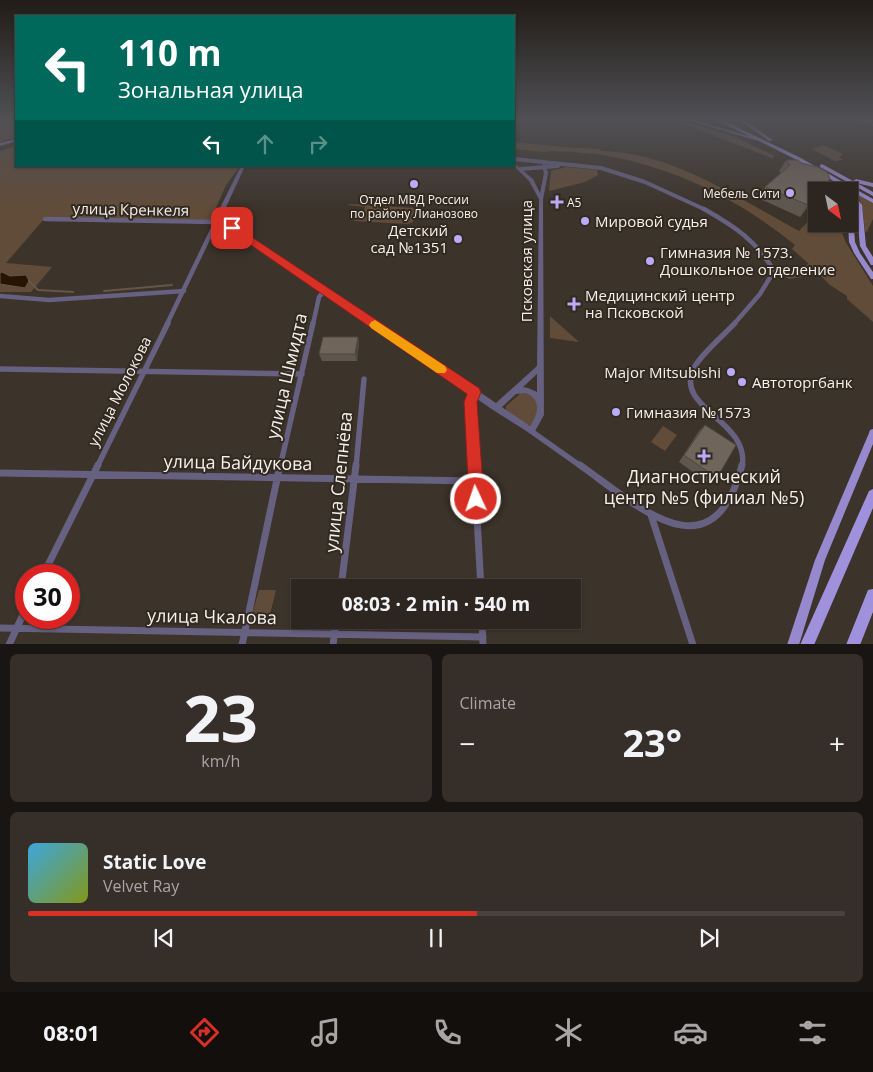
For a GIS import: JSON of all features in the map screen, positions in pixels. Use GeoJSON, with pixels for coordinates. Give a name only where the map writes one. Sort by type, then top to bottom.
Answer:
{"type":"FeatureCollection","features":[{"type":"Feature","properties":{"kind":"highway"},"geometry":{"type":"LineString","coordinates":[[807,644],[873,495]]}},
{"type":"Feature","properties":{"kind":"highway"},"geometry":{"type":"LineString","coordinates":[[855,640],[873,595]]}},
{"type":"Feature","properties":{"kind":"highway"},"geometry":{"type":"LineString","coordinates":[[855,640],[873,606]]}},
{"type":"Feature","properties":{"kind":"main road"},"geometry":{"type":"LineString","coordinates":[[782,149],[873,201]]}},
{"type":"Feature","properties":{"kind":"main road"},"geometry":{"type":"LineString","coordinates":[[785,149],[856,181],[873,185]]}},
{"type":"Feature","properties":{"kind":"main road"},"geometry":{"type":"LineString","coordinates":[[826,168],[873,194]]}},
{"type":"Feature","properties":{"kind":"main road"},"geometry":{"type":"LineString","coordinates":[[828,175],[838,182]]}},
{"type":"Feature","properties":{"kind":"main road"},"geometry":{"type":"LineString","coordinates":[[858,203],[863,246],[873,263]]}},
{"type":"Feature","properties":{"kind":"main road"},"geometry":{"type":"LineString","coordinates":[[851,232],[852,242],[857,253],[873,277]]}},
{"type":"Feature","properties":{"kind":"main road"},"geometry":{"type":"LineString","coordinates":[[793,644],[820,560],[873,433]]}},
{"type":"Feature","properties":{"kind":"street"},"geometry":{"type":"LineString","coordinates":[[244,167],[217,220],[474,392],[651,514],[663,521],[679,526],[700,525],[717,516],[730,499],[742,467],[741,445],[734,434],[694,395],[688,379],[694,367],[758,295],[771,277],[774,271],[769,260],[736,229],[707,211],[691,202],[642,182],[601,168],[515,159]]}},
{"type":"Feature","properties":{"kind":"street"},"geometry":{"type":"LineString","coordinates":[[536,161],[545,170]]}},
{"type":"Feature","properties":{"kind":"street","name":"Псковская улица"},"geometry":{"type":"LineString","coordinates":[[515,165],[536,186],[541,199],[540,401],[538,420],[531,431]]}},
{"type":"Feature","properties":{"kind":"street"},"geometry":{"type":"LineString","coordinates":[[520,169],[545,170],[571,165]]}},
{"type":"Feature","properties":{"kind":"street"},"geometry":{"type":"LineString","coordinates":[[541,199],[545,170]]}},
{"type":"Feature","properties":{"kind":"street","name":"улица Кренкеля"},"geometry":{"type":"LineString","coordinates":[[45,219],[217,220]]}},
{"type":"Feature","properties":{"kind":"street","name":"улица Молокова"},"geometry":{"type":"LineString","coordinates":[[47,564],[184,291],[217,220]]}},
{"type":"Feature","properties":{"kind":"street"},"geometry":{"type":"LineString","coordinates":[[0,296],[49,300],[184,291]]}},
{"type":"Feature","properties":{"kind":"street","name":"улица Шмидта"},"geometry":{"type":"LineString","coordinates":[[242,644],[319,297],[324,291]]}},
{"type":"Feature","properties":{"kind":"street"},"geometry":{"type":"LineString","coordinates":[[496,408],[539,368]]}},
{"type":"Feature","properties":{"kind":"street"},"geometry":{"type":"LineString","coordinates":[[0,369],[302,374]]}},
{"type":"Feature","properties":{"kind":"street","name":"улица Слепнёва"},"geometry":{"type":"LineString","coordinates":[[342,579],[355,478],[364,379]]}},
{"type":"Feature","properties":{"kind":"street"},"geometry":{"type":"LineString","coordinates":[[514,391],[524,390],[531,392],[540,401]]}},
{"type":"Feature","properties":{"kind":"street"},"geometry":{"type":"LineString","coordinates":[[474,392],[471,402],[480,579]]}},
{"type":"Feature","properties":{"kind":"street","name":"улица Байдукова"},"geometry":{"type":"LineString","coordinates":[[0,473],[355,478],[475,482]]}},
{"type":"Feature","properties":{"kind":"street"},"geometry":{"type":"LineString","coordinates":[[651,514],[692,644]]}},
{"type":"Feature","properties":{"kind":"street","name":"улица Чкалова"},"geometry":{"type":"LineString","coordinates":[[0,628],[15,628]]}},
{"type":"Feature","properties":{"kind":"street"},"geometry":{"type":"LineString","coordinates":[[9,644],[16,629]]}},
{"type":"Feature","properties":{"kind":"street","name":"улица Чкалова"},"geometry":{"type":"LineString","coordinates":[[80,629],[335,633],[483,641]]}},
{"type":"Feature","properties":{"kind":"street"},"geometry":{"type":"LineString","coordinates":[[333,644],[335,629]]}},
{"type":"Feature","properties":{"kind":"shaded area"},"geometry":{"type":"Polygon","coordinates":[[[15,149],[15,167],[239,167],[226,185],[216,208],[219,210],[217,217],[212,220],[45,218],[6,263],[52,267],[31,292],[0,292],[0,151],[15,149]]]}},
{"type":"Feature","properties":{"kind":"shaded area"},"geometry":{"type":"Polygon","coordinates":[[[515,149],[600,149],[601,151],[627,153],[653,159],[704,179],[799,231],[808,221],[808,232],[842,232],[845,241],[873,286],[873,322],[847,299],[847,296],[830,285],[819,274],[789,279],[785,277],[784,273],[809,264],[792,249],[795,245],[735,203],[692,182],[647,165],[605,155],[515,149]]]}},
{"type":"Feature","properties":{"kind":"shaded area"},"geometry":{"type":"Polygon","coordinates":[[[749,149],[760,149],[775,156],[772,158],[749,149]]]}},
{"type":"Feature","properties":{"kind":"shaded area"},"geometry":{"type":"Polygon","coordinates":[[[812,149],[832,149],[843,154],[839,157],[843,160],[835,161],[812,149]]]}},
{"type":"Feature","properties":{"kind":"shaded area"},"geometry":{"type":"Polygon","coordinates":[[[566,167],[597,170],[598,175],[585,182],[549,191],[551,171],[566,167]]]}},
{"type":"Feature","properties":{"kind":"shaded area"},"geometry":{"type":"Polygon","coordinates":[[[858,194],[873,203],[873,219],[867,232],[865,231],[858,194]]]}},
{"type":"Feature","properties":{"kind":"shaded area"},"geometry":{"type":"Polygon","coordinates":[[[349,204],[413,208],[416,211],[413,222],[408,224],[354,221],[354,219],[360,219],[365,207],[349,204]]]}},
{"type":"Feature","properties":{"kind":"shaded area"},"geometry":{"type":"Polygon","coordinates":[[[2,272],[10,276],[26,275],[29,281],[25,288],[0,284],[0,273],[2,272]]]}},
{"type":"Feature","properties":{"kind":"shaded area"},"geometry":{"type":"Polygon","coordinates":[[[550,316],[579,342],[550,338],[550,316]]]}},
{"type":"Feature","properties":{"kind":"shaded area"},"geometry":{"type":"Polygon","coordinates":[[[522,392],[530,394],[538,401],[536,419],[531,425],[526,425],[506,410],[506,406],[522,392]]]}},
{"type":"Feature","properties":{"kind":"shaded area"},"geometry":{"type":"Polygon","coordinates":[[[663,426],[677,435],[665,451],[651,442],[663,426]]]}},
{"type":"Feature","properties":{"kind":"shaded area"},"geometry":{"type":"Polygon","coordinates":[[[259,590],[276,590],[268,623],[250,622],[259,590]]]}},
{"type":"Feature","properties":{"kind":"building"},"geometry":{"type":"Polygon","coordinates":[[[786,160],[798,160],[801,163],[818,167],[827,172],[830,179],[828,182],[808,182],[808,205],[765,187],[790,165],[786,160]]]}},
{"type":"Feature","properties":{"kind":"building"},"geometry":{"type":"Polygon","coordinates":[[[323,337],[358,337],[355,354],[319,354],[323,337]]]}},
{"type":"Feature","properties":{"kind":"building","name":"Диагностический центр №5 (филиал №5)"},"geometry":{"type":"Polygon","coordinates":[[[705,425],[736,445],[717,478],[684,455],[705,425]]]}},
{"type":"Feature","properties":{"kind":"waterway"},"geometry":{"type":"LineString","coordinates":[[29,281],[38,290],[73,292]]}},
{"type":"Feature","properties":{"kind":"waterway"},"geometry":{"type":"LineString","coordinates":[[104,291],[172,285]]}},
{"type":"Feature","properties":{"kind":"slow traffic"},"geometry":{"type":"LineString","coordinates":[[375,325],[441,370]]}},
{"type":"Feature","properties":{"kind":"place","name":"Отдел МВД России по району Лианозово"},"geometry":{"type":"Point","coordinates":[414,184]}},
{"type":"Feature","properties":{"kind":"place","name":"Мебель Сити"},"geometry":{"type":"Point","coordinates":[790,193]}},
{"type":"Feature","properties":{"kind":"place","name":"А5"},"geometry":{"type":"Point","coordinates":[557,202]}},
{"type":"Feature","properties":{"kind":"place","name":"Мировой судья"},"geometry":{"type":"Point","coordinates":[585,221]}},
{"type":"Feature","properties":{"kind":"place","name":"Детский сад №1351"},"geometry":{"type":"Point","coordinates":[458,239]}},
{"type":"Feature","properties":{"kind":"place","name":"Гимназия № 1573. Дошкольное отделение"},"geometry":{"type":"Point","coordinates":[650,261]}},
{"type":"Feature","properties":{"kind":"place","name":"Медицинский центр на Псковской"},"geometry":{"type":"Point","coordinates":[574,304]}},
{"type":"Feature","properties":{"kind":"place","name":"Major Mitsubishi"},"geometry":{"type":"Point","coordinates":[731,372]}},
{"type":"Feature","properties":{"kind":"place","name":"Автоторгбанк"},"geometry":{"type":"Point","coordinates":[742,382]}},
{"type":"Feature","properties":{"kind":"place","name":"Гимназия №1573"},"geometry":{"type":"Point","coordinates":[616,412]}},
{"type":"Feature","properties":{"kind":"place","name":"Диагностический центр №5 (филиал №5)"},"geometry":{"type":"Point","coordinates":[704,456]}},
{"type":"Feature","properties":{"kind":"route"},"geometry":{"type":"LineString","coordinates":[[232,228],[474,392],[471,402],[476,499]]}}]}
